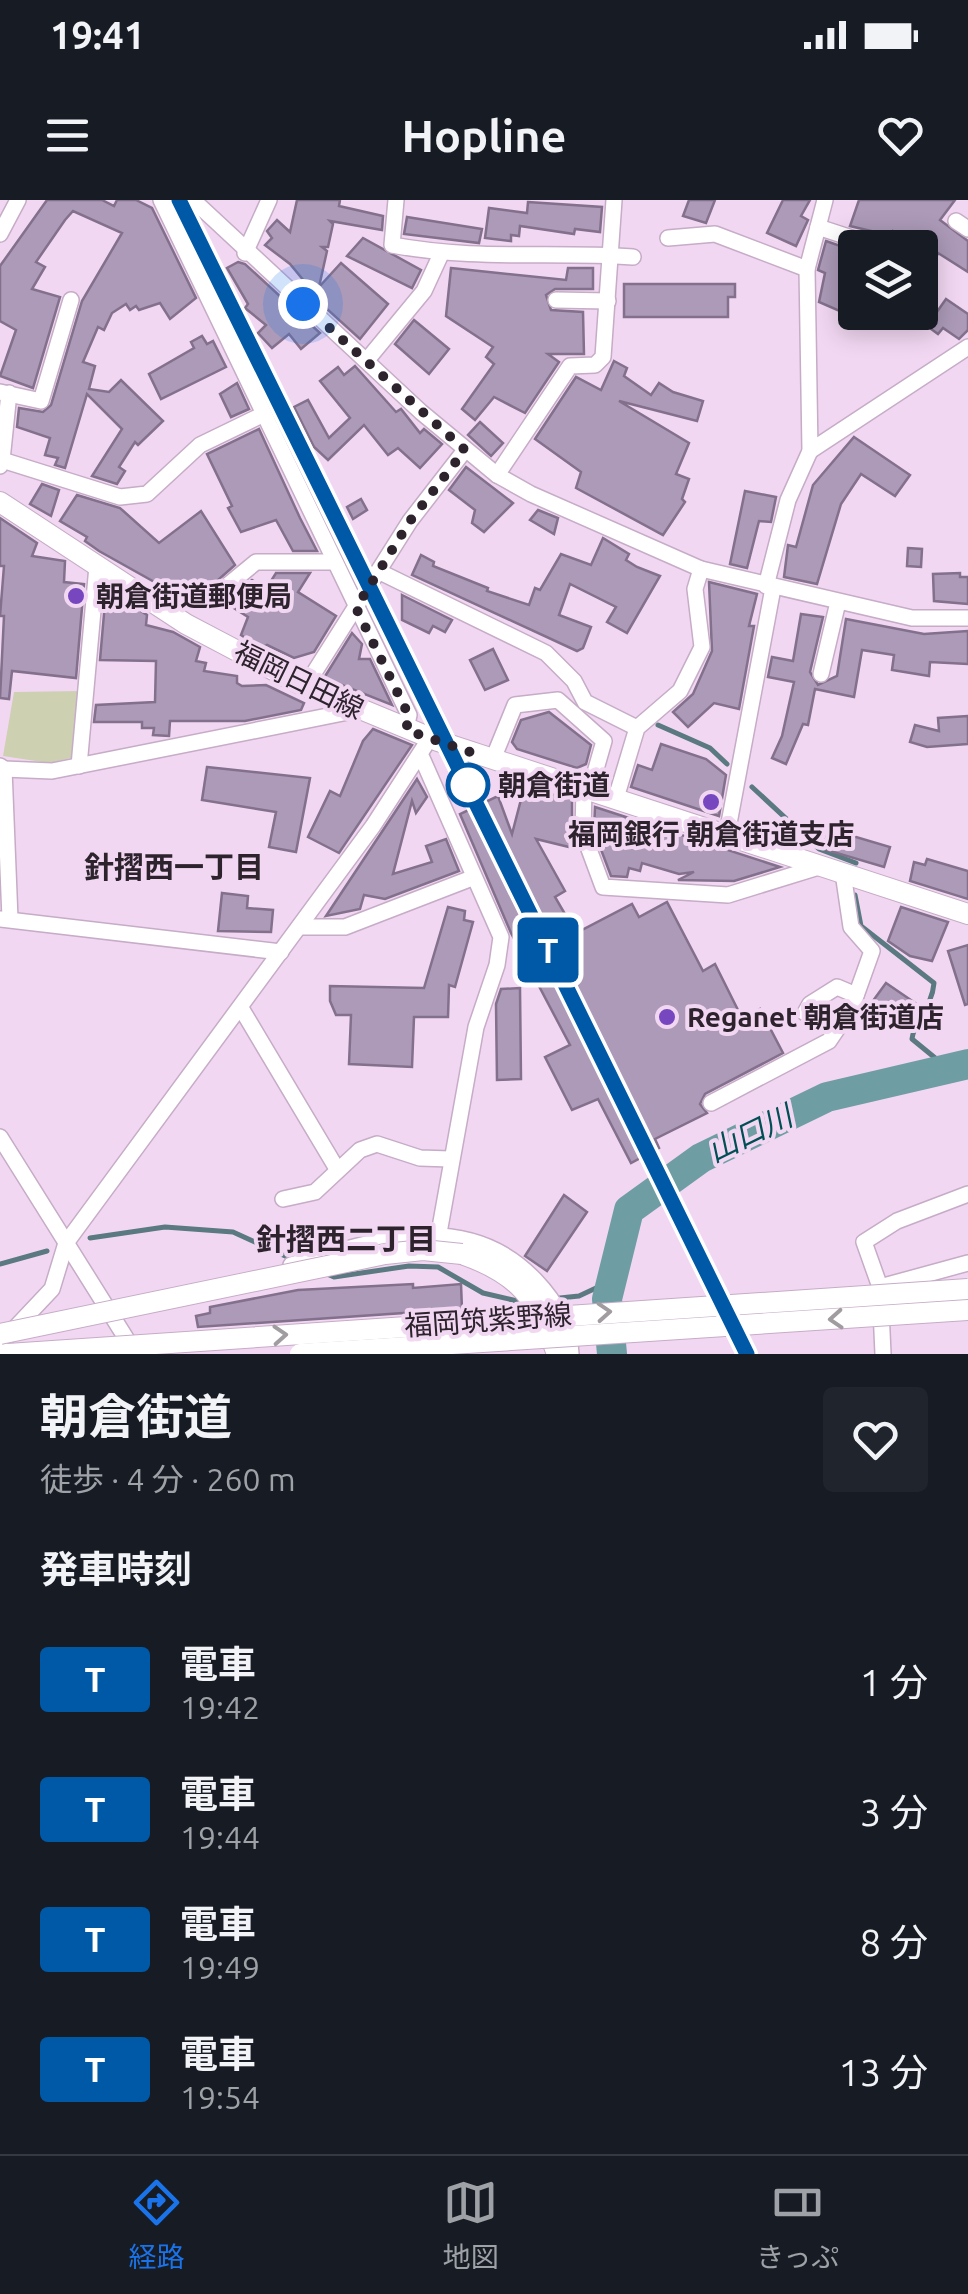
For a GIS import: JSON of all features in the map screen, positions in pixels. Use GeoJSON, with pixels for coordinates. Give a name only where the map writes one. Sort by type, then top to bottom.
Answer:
{"type":"FeatureCollection","features":[{"type":"Feature","properties":{"kind":"main road","name":"福岡日田線"},"geometry":{"type":"LineString","coordinates":[[0,502],[186,624],[306,686],[406,730],[426,748],[494,759],[968,914]]}},
{"type":"Feature","properties":{"kind":"main road"},"geometry":{"type":"LineString","coordinates":[[0,1334],[384,1254],[423,1250],[462,1254],[486,1262],[520,1285],[539,1308],[557,1354]]}},
{"type":"Feature","properties":{"kind":"main road","name":"福岡筑紫野線"},"geometry":{"type":"LineString","coordinates":[[8,1354],[968,1289]]}},
{"type":"Feature","properties":{"kind":"main road","name":"福岡筑紫野線"},"geometry":{"type":"LineString","coordinates":[[300,1354],[968,1310]]}},
{"type":"Feature","properties":{"kind":"street"},"geometry":{"type":"LineString","coordinates":[[0,234],[18,200]]}},
{"type":"Feature","properties":{"kind":"street"},"geometry":{"type":"LineString","coordinates":[[162,200],[409,716],[406,730]]}},
{"type":"Feature","properties":{"kind":"street"},"geometry":{"type":"LineString","coordinates":[[193,200],[245,253],[497,475],[632,541],[702,569],[912,618],[968,618]]}},
{"type":"Feature","properties":{"kind":"street"},"geometry":{"type":"LineString","coordinates":[[245,253],[269,200]]}},
{"type":"Feature","properties":{"kind":"street"},"geometry":{"type":"LineString","coordinates":[[396,200],[392,244],[441,254],[520,258],[633,256]]}},
{"type":"Feature","properties":{"kind":"street"},"geometry":{"type":"LineString","coordinates":[[497,475],[570,366],[595,364],[603,357],[614,200]]}},
{"type":"Feature","properties":{"kind":"street"},"geometry":{"type":"LineString","coordinates":[[727,834],[769,587],[788,500],[810,451],[807,269],[825,200]]}},
{"type":"Feature","properties":{"kind":"street"},"geometry":{"type":"LineString","coordinates":[[818,226],[838,233]]}},
{"type":"Feature","properties":{"kind":"street"},"geometry":{"type":"LineString","coordinates":[[668,238],[715,234],[807,269]]}},
{"type":"Feature","properties":{"kind":"street"},"geometry":{"type":"LineString","coordinates":[[367,360],[424,291],[441,254]]}},
{"type":"Feature","properties":{"kind":"street"},"geometry":{"type":"LineString","coordinates":[[71,300],[41,401],[4,392],[1,463],[120,497],[147,494],[200,445],[262,415]]}},
{"type":"Feature","properties":{"kind":"street"},"geometry":{"type":"LineString","coordinates":[[556,300],[608,301]]}},
{"type":"Feature","properties":{"kind":"street"},"geometry":{"type":"LineString","coordinates":[[810,451],[968,347]]}},
{"type":"Feature","properties":{"kind":"street"},"geometry":{"type":"LineString","coordinates":[[306,686],[410,521],[465,450]]}},
{"type":"Feature","properties":{"kind":"street"},"geometry":{"type":"LineString","coordinates":[[228,585],[256,562],[334,562]]}},
{"type":"Feature","properties":{"kind":"street"},"geometry":{"type":"LineString","coordinates":[[79,766],[97,566]]}},
{"type":"Feature","properties":{"kind":"street"},"geometry":{"type":"LineString","coordinates":[[616,798],[638,728],[680,691],[702,647],[695,589],[702,569]]}},
{"type":"Feature","properties":{"kind":"street"},"geometry":{"type":"LineString","coordinates":[[380,572],[546,652],[574,682],[585,702],[638,728]]}},
{"type":"Feature","properties":{"kind":"street"},"geometry":{"type":"LineString","coordinates":[[821,674],[838,602]]}},
{"type":"Feature","properties":{"kind":"street"},"geometry":{"type":"LineString","coordinates":[[494,759],[515,705],[558,700],[604,742],[587,789],[583,834],[603,887],[728,895],[822,866]]}},
{"type":"Feature","properties":{"kind":"street"},"geometry":{"type":"LineString","coordinates":[[281,952],[5,919],[2,768],[52,771],[358,710]]}},
{"type":"Feature","properties":{"kind":"street"},"geometry":{"type":"LineString","coordinates":[[426,748],[472,878],[501,937],[498,965],[476,1027],[439,1234]]}},
{"type":"Feature","properties":{"kind":"street"},"geometry":{"type":"LineString","coordinates":[[0,1344],[52,1289],[66,1243],[426,748]]}},
{"type":"Feature","properties":{"kind":"street"},"geometry":{"type":"LineString","coordinates":[[710,1103],[830,1041],[856,995],[872,951],[851,927],[843,873]]}},
{"type":"Feature","properties":{"kind":"street"},"geometry":{"type":"LineString","coordinates":[[299,927],[345,927],[472,878]]}},
{"type":"Feature","properties":{"kind":"street"},"geometry":{"type":"LineString","coordinates":[[835,1027],[804,1013],[810,1004],[838,987],[856,995]]}},
{"type":"Feature","properties":{"kind":"street"},"geometry":{"type":"LineString","coordinates":[[240,1008],[337,1169]]}},
{"type":"Feature","properties":{"kind":"street"},"geometry":{"type":"LineString","coordinates":[[0,1137],[136,1354]]}},
{"type":"Feature","properties":{"kind":"street"},"geometry":{"type":"LineString","coordinates":[[283,1200],[315,1192],[337,1169],[377,1144],[420,1158],[450,1158]]}},
{"type":"Feature","properties":{"kind":"street"},"geometry":{"type":"LineString","coordinates":[[883,1354],[880,1287],[864,1242],[897,1221],[968,1194]]}},
{"type":"Feature","properties":{"kind":"street"},"geometry":{"type":"LineString","coordinates":[[106,1305],[278,1268],[376,1241],[439,1234],[489,1247],[527,1272],[558,1308],[571,1354]]}},
{"type":"Feature","properties":{"kind":"street"},"geometry":{"type":"LineString","coordinates":[[880,1287],[968,1263]]}},
{"type":"Feature","properties":{"kind":"green space"},"geometry":{"type":"Polygon","coordinates":[[[82,691],[75,757],[49,763],[3,756],[14,692],[82,691]]]}},
{"type":"Feature","properties":{"kind":"building"},"geometry":{"type":"Polygon","coordinates":[[[47,200],[102,200],[114,206],[117,200],[136,200],[152,208],[196,298],[170,319],[160,303],[139,310],[136,306],[130,310],[126,304],[112,313],[104,330],[98,327],[83,362],[95,366],[89,389],[109,392],[121,380],[163,421],[138,445],[135,442],[119,467],[125,471],[117,484],[92,476],[122,429],[87,394],[65,468],[55,465],[58,458],[45,455],[50,438],[17,427],[19,408],[43,412],[51,405],[82,301],[122,233],[73,211],[65,220],[36,262],[45,267],[32,289],[60,297],[33,388],[0,376],[16,330],[0,321],[0,266],[47,200]]]}},
{"type":"Feature","properties":{"kind":"building"},"geometry":{"type":"Polygon","coordinates":[[[297,200],[340,200],[339,206],[383,216],[382,230],[330,221],[333,224],[328,247],[322,247],[327,251],[319,287],[341,263],[388,304],[360,339],[328,310],[290,264],[265,245],[272,238],[267,231],[277,220],[290,232],[297,200]]]}},
{"type":"Feature","properties":{"kind":"building"},"geometry":{"type":"Polygon","coordinates":[[[689,200],[715,200],[706,223],[683,216],[689,200]]]}},
{"type":"Feature","properties":{"kind":"building"},"geometry":{"type":"Polygon","coordinates":[[[783,200],[810,200],[801,216],[808,220],[796,246],[767,233],[783,200]]]}},
{"type":"Feature","properties":{"kind":"building"},"geometry":{"type":"Polygon","coordinates":[[[859,200],[955,200],[940,220],[968,241],[968,272],[938,253],[938,230],[867,230],[850,226],[859,200]]]}},
{"type":"Feature","properties":{"kind":"building"},"geometry":{"type":"Polygon","coordinates":[[[528,202],[602,207],[600,232],[575,229],[574,234],[520,226],[519,236],[511,235],[511,241],[485,238],[489,208],[527,213],[528,202]]]}},
{"type":"Feature","properties":{"kind":"building"},"geometry":{"type":"Polygon","coordinates":[[[407,217],[482,229],[479,243],[404,234],[407,217]]]}},
{"type":"Feature","properties":{"kind":"building"},"geometry":{"type":"Polygon","coordinates":[[[363,238],[421,270],[412,288],[347,256],[363,238]]]}},
{"type":"Feature","properties":{"kind":"building"},"geometry":{"type":"Polygon","coordinates":[[[826,241],[838,245],[838,310],[819,302],[825,273],[818,270],[826,241]]]}},
{"type":"Feature","properties":{"kind":"building"},"geometry":{"type":"Polygon","coordinates":[[[238,262],[245,264],[320,333],[301,349],[289,334],[272,348],[258,333],[266,325],[245,308],[248,304],[227,268],[238,262]]]}},
{"type":"Feature","properties":{"kind":"building"},"geometry":{"type":"Polygon","coordinates":[[[451,268],[566,280],[568,268],[593,268],[593,289],[555,289],[546,295],[551,310],[583,312],[584,354],[548,354],[559,362],[525,413],[494,397],[475,420],[462,409],[494,364],[486,357],[493,347],[446,316],[451,268]]]}},
{"type":"Feature","properties":{"kind":"building"},"geometry":{"type":"Polygon","coordinates":[[[624,284],[735,284],[735,297],[728,297],[728,317],[624,317],[624,284]]]}},
{"type":"Feature","properties":{"kind":"building"},"geometry":{"type":"Polygon","coordinates":[[[946,299],[968,314],[968,330],[959,339],[943,328],[938,334],[932,330],[938,330],[938,310],[946,299]]]}},
{"type":"Feature","properties":{"kind":"building"},"geometry":{"type":"Polygon","coordinates":[[[414,320],[449,349],[429,374],[395,344],[414,320]]]}},
{"type":"Feature","properties":{"kind":"building"},"geometry":{"type":"Polygon","coordinates":[[[202,336],[207,344],[213,341],[226,367],[161,399],[149,374],[194,348],[191,342],[202,336]]]}},
{"type":"Feature","properties":{"kind":"building"},"geometry":{"type":"Polygon","coordinates":[[[614,361],[627,368],[624,376],[651,395],[659,383],[673,392],[703,401],[697,421],[619,401],[689,443],[676,474],[689,479],[682,499],[685,502],[663,535],[576,488],[581,472],[535,439],[576,377],[601,390],[614,361]]]}},
{"type":"Feature","properties":{"kind":"building"},"geometry":{"type":"Polygon","coordinates":[[[355,366],[396,412],[401,409],[420,433],[424,429],[442,444],[420,468],[398,448],[388,455],[364,425],[328,460],[314,447],[294,407],[308,400],[329,438],[350,418],[320,381],[338,367],[344,375],[355,366]]]}},
{"type":"Feature","properties":{"kind":"building"},"geometry":{"type":"Polygon","coordinates":[[[237,383],[249,409],[231,417],[220,394],[237,383]]]}},
{"type":"Feature","properties":{"kind":"building"},"geometry":{"type":"Polygon","coordinates":[[[480,422],[503,443],[491,456],[468,435],[480,422]]]}},
{"type":"Feature","properties":{"kind":"building"},"geometry":{"type":"Polygon","coordinates":[[[259,429],[317,551],[293,551],[276,520],[241,532],[228,508],[232,506],[207,454],[259,429]]]}},
{"type":"Feature","properties":{"kind":"building"},"geometry":{"type":"Polygon","coordinates":[[[854,437],[910,475],[895,496],[861,474],[841,504],[817,584],[784,577],[788,545],[796,547],[813,485],[854,437]]]}},
{"type":"Feature","properties":{"kind":"building"},"geometry":{"type":"Polygon","coordinates":[[[466,467],[513,503],[484,532],[472,523],[475,510],[449,490],[466,467]]]}},
{"type":"Feature","properties":{"kind":"building"},"geometry":{"type":"Polygon","coordinates":[[[42,484],[59,490],[51,516],[30,504],[42,484]]]}},
{"type":"Feature","properties":{"kind":"building"},"geometry":{"type":"Polygon","coordinates":[[[745,491],[776,497],[771,522],[759,521],[747,568],[730,564],[745,491]]]}},
{"type":"Feature","properties":{"kind":"building"},"geometry":{"type":"Polygon","coordinates":[[[77,495],[120,508],[159,543],[201,511],[235,565],[218,580],[220,593],[231,596],[252,580],[266,589],[276,573],[310,573],[298,592],[336,616],[314,652],[294,658],[267,645],[261,648],[241,635],[248,617],[210,593],[201,608],[99,551],[85,541],[87,537],[60,521],[77,495]]]}},
{"type":"Feature","properties":{"kind":"building"},"geometry":{"type":"Polygon","coordinates":[[[361,499],[367,510],[353,519],[347,507],[361,499]]]}},
{"type":"Feature","properties":{"kind":"building"},"geometry":{"type":"Polygon","coordinates":[[[538,510],[558,518],[554,534],[530,520],[538,510]]]}},
{"type":"Feature","properties":{"kind":"building"},"geometry":{"type":"Polygon","coordinates":[[[0,518],[37,543],[32,556],[65,561],[64,582],[84,584],[76,678],[12,671],[9,699],[0,698],[4,566],[0,566],[0,518]]]}},
{"type":"Feature","properties":{"kind":"building"},"geometry":{"type":"Polygon","coordinates":[[[603,538],[629,554],[626,560],[660,576],[627,633],[607,622],[616,607],[570,584],[559,615],[591,627],[583,648],[577,651],[412,575],[421,555],[434,562],[433,566],[488,588],[487,591],[529,605],[535,588],[540,590],[561,554],[591,565],[603,538]]]}},
{"type":"Feature","properties":{"kind":"building"},"geometry":{"type":"Polygon","coordinates":[[[908,548],[922,549],[921,567],[907,566],[908,548]]]}},
{"type":"Feature","properties":{"kind":"building"},"geometry":{"type":"Polygon","coordinates":[[[960,573],[960,577],[968,577],[968,604],[934,601],[933,574],[960,573]]]}},
{"type":"Feature","properties":{"kind":"building"},"geometry":{"type":"Polygon","coordinates":[[[709,582],[757,594],[749,626],[754,626],[739,709],[714,703],[688,727],[673,712],[693,694],[712,651],[709,582]]]}},
{"type":"Feature","properties":{"kind":"building"},"geometry":{"type":"Polygon","coordinates":[[[106,591],[111,591],[110,606],[136,608],[147,615],[146,625],[173,632],[200,647],[196,661],[206,663],[204,671],[237,676],[237,683],[242,686],[266,685],[304,703],[301,710],[245,721],[170,721],[169,736],[153,735],[154,728],[142,728],[142,722],[94,722],[96,705],[155,702],[156,661],[100,660],[106,591]]]}},
{"type":"Feature","properties":{"kind":"building"},"geometry":{"type":"Polygon","coordinates":[[[402,595],[452,620],[445,632],[433,626],[429,633],[402,620],[402,595]]]}},
{"type":"Feature","properties":{"kind":"building"},"geometry":{"type":"Polygon","coordinates":[[[801,614],[823,617],[810,672],[818,685],[837,676],[846,619],[924,634],[968,631],[968,664],[930,662],[929,676],[892,670],[894,655],[862,650],[854,697],[815,689],[808,725],[803,724],[786,764],[772,758],[782,736],[794,682],[768,677],[772,657],[793,661],[801,614]]]}},
{"type":"Feature","properties":{"kind":"building"},"geometry":{"type":"Polygon","coordinates":[[[352,633],[362,644],[359,659],[370,659],[392,705],[324,678],[352,633]]]}},
{"type":"Feature","properties":{"kind":"building"},"geometry":{"type":"Polygon","coordinates":[[[493,649],[508,680],[485,690],[470,660],[493,649]]]}},
{"type":"Feature","properties":{"kind":"building"},"geometry":{"type":"Polygon","coordinates":[[[549,712],[591,745],[586,764],[577,768],[517,749],[512,742],[521,720],[549,712]]]}},
{"type":"Feature","properties":{"kind":"building"},"geometry":{"type":"Polygon","coordinates":[[[968,716],[968,744],[927,747],[910,742],[915,725],[939,731],[938,718],[968,716]]]}},
{"type":"Feature","properties":{"kind":"building"},"geometry":{"type":"Polygon","coordinates":[[[373,729],[412,745],[339,853],[308,837],[330,791],[340,796],[363,741],[373,729]]]}},
{"type":"Feature","properties":{"kind":"building"},"geometry":{"type":"Polygon","coordinates":[[[661,744],[706,759],[726,775],[719,816],[631,787],[638,765],[652,770],[661,744]]]}},
{"type":"Feature","properties":{"kind":"building"},"geometry":{"type":"Polygon","coordinates":[[[207,767],[310,778],[296,852],[269,847],[276,812],[202,800],[207,767]]]}},
{"type":"Feature","properties":{"kind":"building"},"geometry":{"type":"Polygon","coordinates":[[[417,779],[427,797],[416,813],[412,801],[393,874],[432,862],[426,846],[446,839],[459,871],[385,899],[364,895],[360,909],[326,916],[417,779]]]}},
{"type":"Feature","properties":{"kind":"building"},"geometry":{"type":"Polygon","coordinates":[[[524,788],[572,799],[572,833],[577,849],[536,839],[565,891],[555,897],[576,933],[632,904],[639,917],[667,902],[703,971],[715,964],[742,1018],[760,1009],[783,1053],[705,1094],[700,1104],[707,1113],[655,1139],[659,1148],[631,1163],[598,1099],[572,1110],[545,1057],[570,1045],[511,933],[460,814],[498,796],[512,834],[524,788]]]}},
{"type":"Feature","properties":{"kind":"building"},"geometry":{"type":"Polygon","coordinates":[[[595,807],[780,867],[734,881],[678,880],[694,872],[679,874],[642,863],[640,871],[629,868],[627,877],[611,876],[594,831],[595,807]]]}},
{"type":"Feature","properties":{"kind":"building"},"geometry":{"type":"Polygon","coordinates":[[[829,829],[890,847],[884,867],[823,849],[829,829]]]}},
{"type":"Feature","properties":{"kind":"building"},"geometry":{"type":"Polygon","coordinates":[[[927,859],[968,871],[968,899],[910,881],[914,862],[925,865],[927,859]]]}},
{"type":"Feature","properties":{"kind":"building"},"geometry":{"type":"Polygon","coordinates":[[[222,893],[248,896],[247,908],[273,910],[271,932],[218,931],[222,893]]]}},
{"type":"Feature","properties":{"kind":"building"},"geometry":{"type":"Polygon","coordinates":[[[448,907],[465,911],[464,920],[473,922],[455,987],[449,985],[448,1017],[414,1017],[412,1067],[349,1064],[351,1015],[336,1015],[330,1001],[330,986],[424,988],[448,907]]]}},
{"type":"Feature","properties":{"kind":"building"},"geometry":{"type":"Polygon","coordinates":[[[901,907],[948,922],[932,961],[910,956],[888,941],[901,907]]]}},
{"type":"Feature","properties":{"kind":"building"},"geometry":{"type":"Polygon","coordinates":[[[968,945],[968,1004],[965,1005],[948,951],[968,945]]]}},
{"type":"Feature","properties":{"kind":"building"},"geometry":{"type":"Polygon","coordinates":[[[886,983],[924,1009],[908,1031],[870,1005],[886,983]]]}},
{"type":"Feature","properties":{"kind":"building"},"geometry":{"type":"Polygon","coordinates":[[[520,988],[521,1079],[497,1080],[496,1004],[501,989],[520,988]]]}},
{"type":"Feature","properties":{"kind":"building"},"geometry":{"type":"Polygon","coordinates":[[[564,1195],[587,1212],[547,1271],[525,1256],[564,1195]]]}},
{"type":"Feature","properties":{"kind":"building"},"geometry":{"type":"Polygon","coordinates":[[[413,1284],[413,1288],[461,1284],[462,1309],[198,1327],[196,1316],[210,1313],[210,1307],[298,1290],[413,1284]]]}},
{"type":"Feature","properties":{"kind":"waterway"},"geometry":{"type":"LineString","coordinates":[[658,725],[710,748],[727,764]]}},
{"type":"Feature","properties":{"kind":"waterway"},"geometry":{"type":"LineString","coordinates":[[752,787],[819,849],[856,863]]}},
{"type":"Feature","properties":{"kind":"waterway"},"geometry":{"type":"LineString","coordinates":[[855,895],[861,926],[934,983],[912,1039],[945,1066]]}},
{"type":"Feature","properties":{"kind":"waterway","name":"山口川"},"geometry":{"type":"LineString","coordinates":[[612,1354],[607,1299],[629,1210],[701,1158],[827,1097],[968,1064]]}},
{"type":"Feature","properties":{"kind":"waterway"},"geometry":{"type":"LineString","coordinates":[[90,1238],[165,1227],[233,1232],[294,1260]]}},
{"type":"Feature","properties":{"kind":"waterway"},"geometry":{"type":"LineString","coordinates":[[0,1264],[47,1251]]}},
{"type":"Feature","properties":{"kind":"waterway"},"geometry":{"type":"LineString","coordinates":[[327,1274],[334,1277],[409,1266],[438,1267],[483,1293],[526,1303]]}},
{"type":"Feature","properties":{"kind":"waterway"},"geometry":{"type":"LineString","coordinates":[[560,1298],[579,1296],[611,1281]]}},
{"type":"Feature","properties":{"kind":"railway"},"geometry":{"type":"LineString","coordinates":[[179,200],[747,1354]]}},
{"type":"Feature","properties":{"kind":"train","name":"T"},"geometry":{"type":"LineString","coordinates":[[179,200],[747,1354]]}},
{"type":"Feature","properties":{"kind":"place","name":"朝倉街道郵便局"},"geometry":{"type":"Point","coordinates":[76,596]}},
{"type":"Feature","properties":{"kind":"place","name":"朝倉街道"},"geometry":{"type":"Point","coordinates":[468,785]}},
{"type":"Feature","properties":{"kind":"place","name":"福岡銀行 朝倉街道支店"},"geometry":{"type":"Point","coordinates":[711,802]}},
{"type":"Feature","properties":{"kind":"place","name":"Reganet 朝倉街道店"},"geometry":{"type":"Point","coordinates":[667,1017]}},
{"type":"Feature","properties":{"kind":"district","name":"針摺西一丁目"},"geometry":{"type":"Point","coordinates":[174,868]}},
{"type":"Feature","properties":{"kind":"district","name":"針摺西二丁目"},"geometry":{"type":"Point","coordinates":[346,1240]}},
{"type":"Feature","properties":{"kind":"route"},"geometry":{"type":"LineString","coordinates":[[303,304],[465,450],[410,521],[356,608],[409,716],[406,730],[470,752],[468,785]]}}]}
